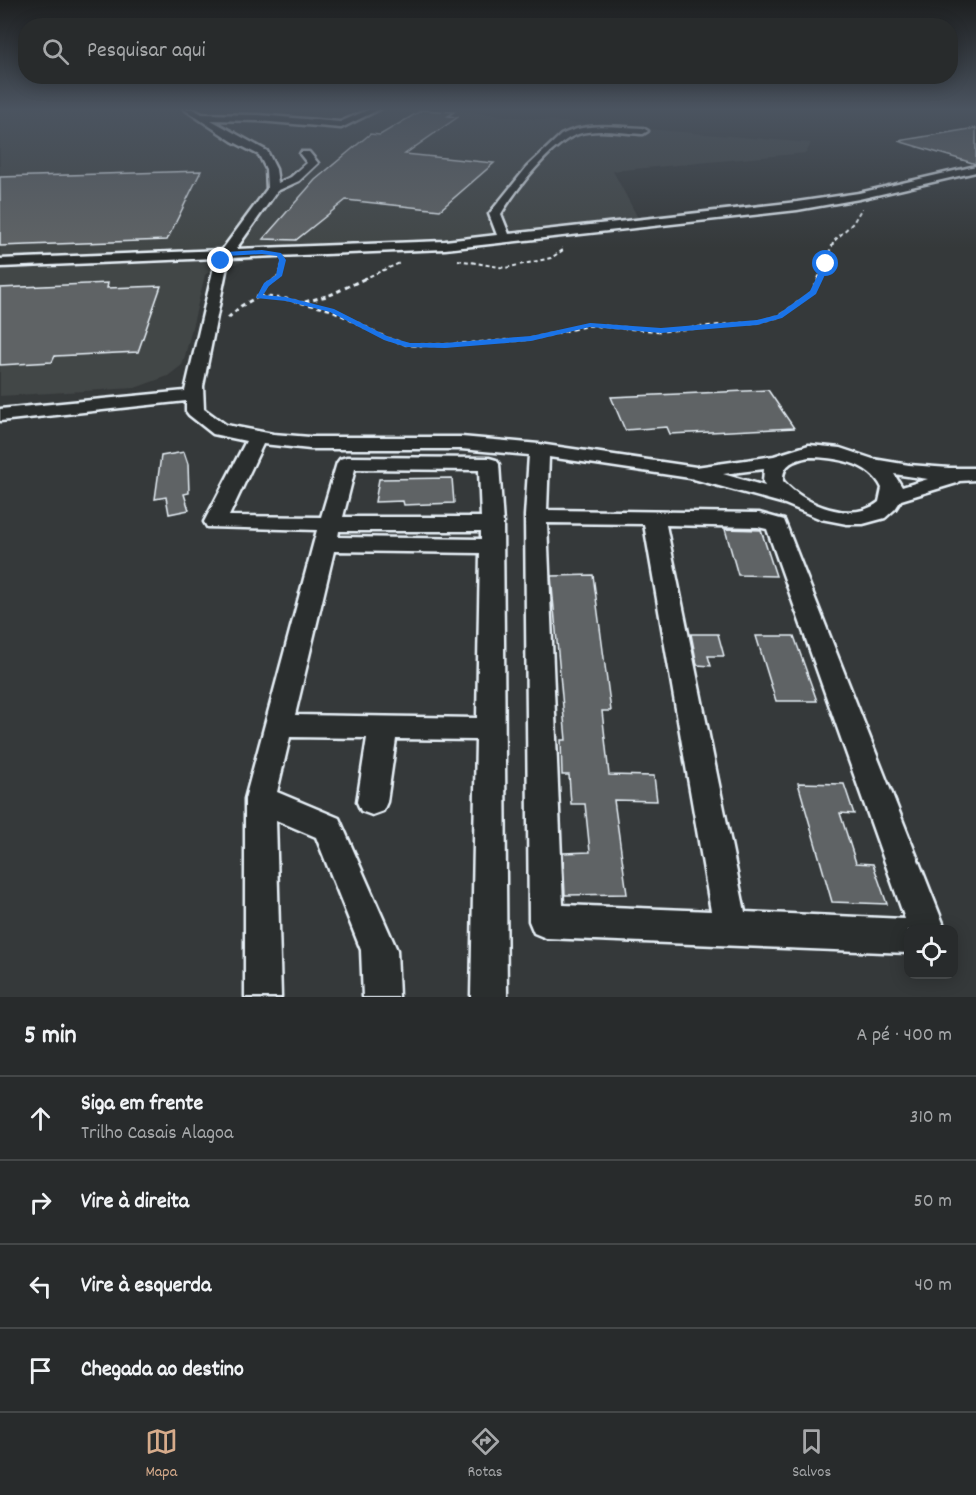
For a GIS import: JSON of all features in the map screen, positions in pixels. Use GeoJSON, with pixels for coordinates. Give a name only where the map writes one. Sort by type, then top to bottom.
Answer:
{"type":"FeatureCollection","features":[{"type":"Feature","properties":{"kind":"street"},"geometry":{"type":"LineString","coordinates":[[264,156],[271,169],[273,189]]}},
{"type":"Feature","properties":{"kind":"street"},"geometry":{"type":"LineString","coordinates":[[306,156],[313,163],[304,172],[273,189],[225,254],[211,299],[207,331],[194,386],[195,411],[220,430],[310,443],[461,443],[539,450],[691,472],[787,498],[804,508],[850,518],[872,515],[887,507],[893,496],[887,479],[869,464]]}},
{"type":"Feature","properties":{"kind":"street"},"geometry":{"type":"LineString","coordinates":[[505,239],[495,214],[502,200],[545,156]]}},
{"type":"Feature","properties":{"kind":"street"},"geometry":{"type":"LineString","coordinates":[[0,263],[445,245],[797,206],[862,195],[976,169]]}},
{"type":"Feature","properties":{"kind":"street"},"geometry":{"type":"LineString","coordinates":[[0,415],[195,395]]}},
{"type":"Feature","properties":{"kind":"street"},"geometry":{"type":"LineString","coordinates":[[257,437],[214,522],[328,534],[492,535]]}},
{"type":"Feature","properties":{"kind":"street"},"geometry":{"type":"LineString","coordinates":[[539,450],[536,516],[546,921],[904,936]]}},
{"type":"Feature","properties":{"kind":"street"},"geometry":{"type":"LineString","coordinates":[[787,498],[774,482],[774,467],[791,454],[809,451],[850,456],[869,464],[915,472],[969,475]]}},
{"type":"Feature","properties":{"kind":"street"},"geometry":{"type":"LineString","coordinates":[[691,472],[779,461]]}},
{"type":"Feature","properties":{"kind":"street"},"geometry":{"type":"LineString","coordinates":[[263,997],[260,799],[347,463],[489,464],[492,535],[489,997]]}},
{"type":"Feature","properties":{"kind":"street"},"geometry":{"type":"LineString","coordinates":[[893,496],[969,475]]}},
{"type":"Feature","properties":{"kind":"street"},"geometry":{"type":"LineString","coordinates":[[536,516],[759,520],[776,525],[926,923],[924,925]]}},
{"type":"Feature","properties":{"kind":"street"},"geometry":{"type":"LineString","coordinates":[[654,519],[731,929]]}},
{"type":"Feature","properties":{"kind":"street"},"geometry":{"type":"LineString","coordinates":[[278,726],[491,729]]}},
{"type":"Feature","properties":{"kind":"street"},"geometry":{"type":"LineString","coordinates":[[372,802],[383,727]]}},
{"type":"Feature","properties":{"kind":"street"},"geometry":{"type":"LineString","coordinates":[[260,799],[328,828],[379,950],[381,997]]}},
{"type":"Feature","properties":{"kind":"path"},"geometry":{"type":"LineString","coordinates":[[207,331],[233,316],[251,299],[259,296],[332,310],[386,338],[409,345],[531,339],[590,325],[661,331],[757,322],[780,316],[813,292],[834,241],[862,210],[862,195]]}},
{"type":"Feature","properties":{"kind":"path"},"geometry":{"type":"LineString","coordinates":[[454,260],[505,268],[550,258],[563,250],[561,241],[550,234]]}},
{"type":"Feature","properties":{"kind":"path"},"geometry":{"type":"LineString","coordinates":[[259,296],[267,285],[279,276],[282,260],[279,255],[262,252]]}},
{"type":"Feature","properties":{"kind":"path"},"geometry":{"type":"LineString","coordinates":[[301,303],[319,301],[348,289],[372,273],[401,263]]}},
{"type":"Feature","properties":{"kind":"shaded area"},"geometry":{"type":"Polygon","coordinates":[[[0,156],[779,156],[613,171],[639,220],[485,246],[276,256],[242,262],[209,272],[205,275],[184,360],[182,365],[168,376],[135,388],[0,396],[0,156]]]}},
{"type":"Feature","properties":{"kind":"building"},"geometry":{"type":"Polygon","coordinates":[[[344,156],[420,156],[494,163],[440,210],[346,200],[296,240],[263,239],[315,180],[344,156]]]}},
{"type":"Feature","properties":{"kind":"building"},"geometry":{"type":"Polygon","coordinates":[[[947,156],[976,156],[976,164],[947,156]]]}},
{"type":"Feature","properties":{"kind":"building"},"geometry":{"type":"Polygon","coordinates":[[[201,171],[167,240],[0,246],[0,177],[201,171]]]}},
{"type":"Feature","properties":{"kind":"building"},"geometry":{"type":"Polygon","coordinates":[[[108,283],[107,288],[161,286],[138,352],[55,356],[52,362],[0,365],[0,288],[108,283]]]}},
{"type":"Feature","properties":{"kind":"building"},"geometry":{"type":"Polygon","coordinates":[[[768,390],[794,428],[670,434],[667,427],[625,430],[611,397],[768,390]]]}},
{"type":"Feature","properties":{"kind":"building"},"geometry":{"type":"Polygon","coordinates":[[[184,452],[188,464],[189,493],[184,494],[189,510],[169,514],[166,497],[155,499],[161,456],[184,452]]]}},
{"type":"Feature","properties":{"kind":"building"},"geometry":{"type":"Polygon","coordinates":[[[452,478],[454,503],[404,505],[403,501],[375,502],[379,479],[452,478]]]}},
{"type":"Feature","properties":{"kind":"building"},"geometry":{"type":"Polygon","coordinates":[[[725,529],[761,530],[776,576],[738,575],[725,529]]]}},
{"type":"Feature","properties":{"kind":"building"},"geometry":{"type":"Polygon","coordinates":[[[593,575],[611,711],[602,711],[609,775],[654,776],[657,801],[614,800],[627,894],[565,895],[563,853],[590,852],[585,804],[571,804],[569,775],[562,775],[561,740],[566,740],[551,576],[593,575]]]}},
{"type":"Feature","properties":{"kind":"building"},"geometry":{"type":"Polygon","coordinates":[[[691,634],[718,634],[724,656],[708,656],[711,666],[697,665],[691,634]]]}},
{"type":"Feature","properties":{"kind":"building"},"geometry":{"type":"Polygon","coordinates":[[[756,636],[794,636],[817,701],[776,701],[756,636]]]}},
{"type":"Feature","properties":{"kind":"building"},"geometry":{"type":"Polygon","coordinates":[[[798,783],[844,784],[854,814],[840,813],[856,863],[873,864],[887,904],[832,902],[798,783]]]}},
{"type":"Feature","properties":{"kind":"route"},"geometry":{"type":"LineString","coordinates":[[221,261],[225,254],[262,252],[279,255],[282,260],[279,276],[267,285],[259,296],[286,299],[332,310],[386,338],[409,345],[531,339],[590,325],[661,331],[704,329],[757,322],[780,316],[813,292],[826,264]]}}]}
